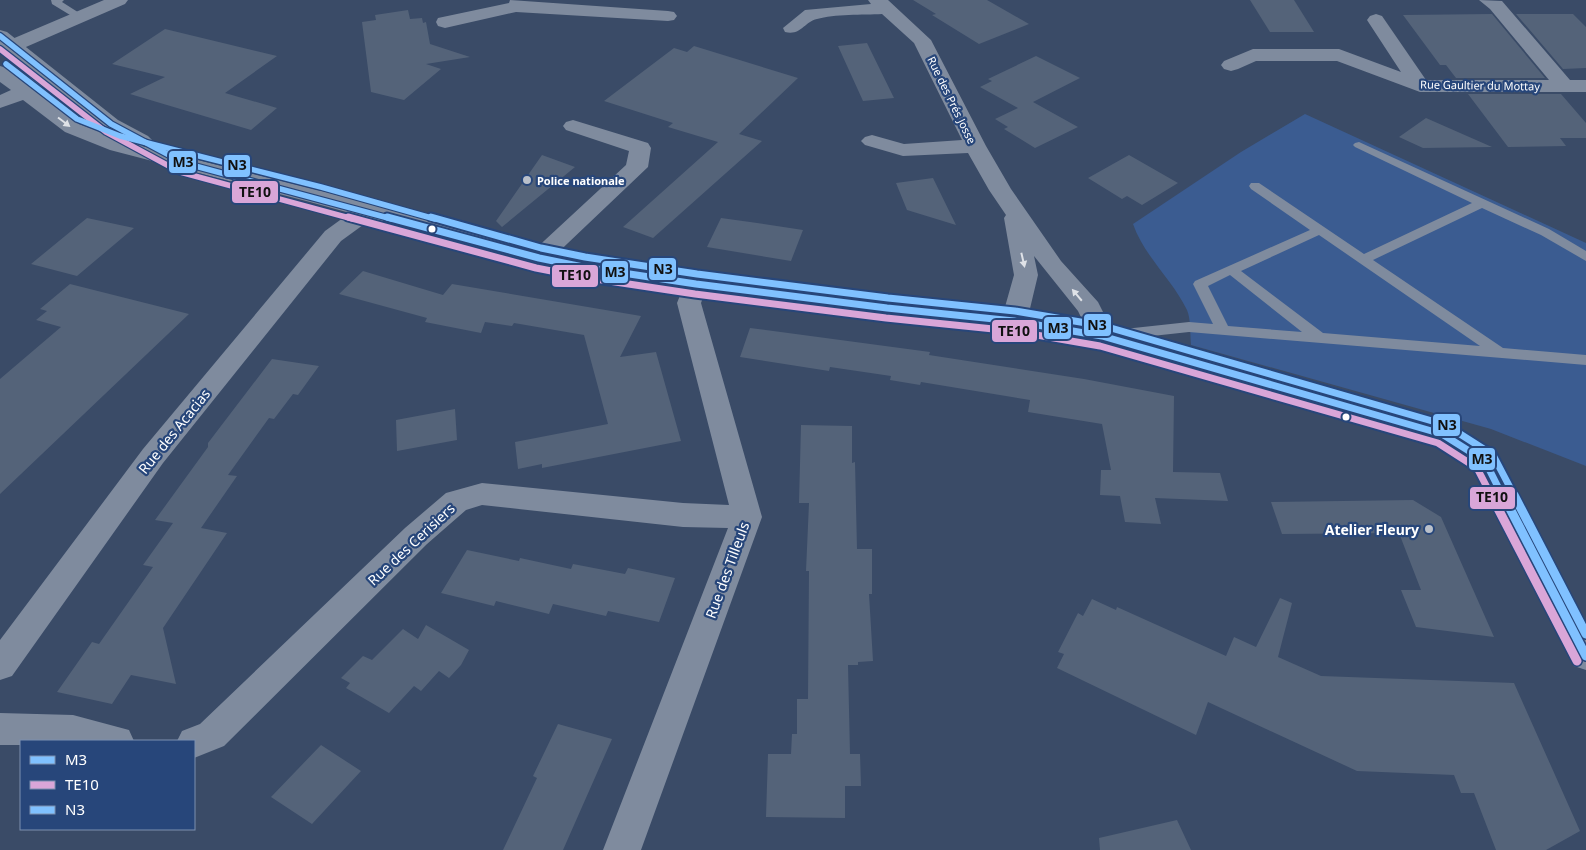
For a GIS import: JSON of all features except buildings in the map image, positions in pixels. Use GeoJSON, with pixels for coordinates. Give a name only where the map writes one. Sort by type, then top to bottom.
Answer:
{"type":"FeatureCollection","features":[{"type":"Feature","properties":{"kind":"street"},"geometry":{"type":"LineString","coordinates":[[119,0],[3,47],[35,82],[72,128],[117,146],[318,197],[366,212],[539,258],[583,267],[696,284],[878,307],[1014,321],[1102,336],[1442,434],[1485,461],[1586,656]]}},
{"type":"Feature","properties":{"kind":"street"},"geometry":{"type":"LineString","coordinates":[[1488,0],[1496,5],[1574,86],[1586,102]]}},
{"type":"Feature","properties":{"kind":"street"},"geometry":{"type":"LineString","coordinates":[[445,22],[517,3],[668,16]]}},
{"type":"Feature","properties":{"kind":"street"},"geometry":{"type":"LineString","coordinates":[[792,28],[811,14],[882,4]]}},
{"type":"Feature","properties":{"kind":"street","name":"Rue des Prés Josse"},"geometry":{"type":"LineString","coordinates":[[882,4],[922,40],[975,146],[1014,212],[1053,266],[1088,308],[1102,336]]}},
{"type":"Feature","properties":{"kind":"street"},"geometry":{"type":"LineString","coordinates":[[1376,20],[1420,86]]}},
{"type":"Feature","properties":{"kind":"street","name":"Rue Gaultier du Mottay"},"geometry":{"type":"LineString","coordinates":[[1231,65],[1253,55],[1339,55],[1420,86],[1574,86]]}},
{"type":"Feature","properties":{"kind":"street"},"geometry":{"type":"LineString","coordinates":[[0,67],[22,72],[70,105],[98,113],[111,124],[184,163]]}},
{"type":"Feature","properties":{"kind":"street"},"geometry":{"type":"LineString","coordinates":[[0,72],[35,82]]}},
{"type":"Feature","properties":{"kind":"street"},"geometry":{"type":"LineString","coordinates":[[0,102],[35,82]]}},
{"type":"Feature","properties":{"kind":"street"},"geometry":{"type":"LineString","coordinates":[[539,258],[637,167],[640,148],[573,126]]}},
{"type":"Feature","properties":{"kind":"street"},"geometry":{"type":"LineString","coordinates":[[872,141],[903,150],[975,146]]}},
{"type":"Feature","properties":{"kind":"street","name":"Rue des Acacias"},"geometry":{"type":"LineString","coordinates":[[0,666],[153,456],[333,236],[366,212]]}},
{"type":"Feature","properties":{"kind":"street","name":"Rue des Prés Josse"},"geometry":{"type":"LineString","coordinates":[[1014,212],[1026,275],[1014,321]]}},
{"type":"Feature","properties":{"kind":"street","name":"Rue des Tilleuls"},"geometry":{"type":"LineString","coordinates":[[622,850],[747,517],[689,303],[696,284]]}},
{"type":"Feature","properties":{"kind":"street","name":"Rue des Cerisiers"},"geometry":{"type":"LineString","coordinates":[[195,742],[212,735],[416,536],[456,502],[482,494],[683,515],[747,517]]}},
{"type":"Feature","properties":{"kind":"street"},"geometry":{"type":"LineString","coordinates":[[0,729],[73,731],[113,740]]}},
{"type":"Feature","properties":{"kind":"lane"},"geometry":{"type":"LineString","coordinates":[[58,0],[55,2],[79,16]]}},
{"type":"Feature","properties":{"kind":"lane"},"geometry":{"type":"LineString","coordinates":[[1359,145],[1545,232],[1586,257]]}},
{"type":"Feature","properties":{"kind":"lane"},"geometry":{"type":"LineString","coordinates":[[1255,186],[1502,354]]}},
{"type":"Feature","properties":{"kind":"lane"},"geometry":{"type":"LineString","coordinates":[[1363,260],[1482,203]]}},
{"type":"Feature","properties":{"kind":"lane"},"geometry":{"type":"LineString","coordinates":[[1223,330],[1200,284],[1320,230]]}},
{"type":"Feature","properties":{"kind":"lane"},"geometry":{"type":"LineString","coordinates":[[1232,270],[1321,338]]}},
{"type":"Feature","properties":{"kind":"lane"},"geometry":{"type":"LineString","coordinates":[[1102,336],[1189,327],[1586,360]]}},
{"type":"Feature","properties":{"kind":"shaded area"},"geometry":{"type":"Polygon","coordinates":[[[1305,114],[1586,243],[1586,466],[1491,429],[1191,345],[1190,322],[1187,310],[1174,288],[1144,247],[1133,224],[1241,152],[1305,114]]]}},
{"type":"Feature","properties":{"kind":"transit line","name":"M3"},"geometry":{"type":"LineString","coordinates":[[0,36],[111,124],[184,163],[539,258],[583,267],[696,284],[887,308],[1014,321],[1102,336],[1442,434],[1485,461],[1586,656]]}},
{"type":"Feature","properties":{"kind":"transit line","name":"TE10"},"geometry":{"type":"LineString","coordinates":[[0,49],[106,132],[180,172],[536,268],[582,277],[695,294],[886,318],[1013,331],[1100,346],[1438,443],[1477,468],[1577,661]]}},
{"type":"Feature","properties":{"kind":"transit line","name":"N3"},"geometry":{"type":"LineString","coordinates":[[6,64],[77,119],[120,136],[321,187],[541,248],[585,257],[697,274],[888,298],[1015,311],[1104,326],[1446,425],[1493,455],[1586,634]]}},
{"type":"Feature","properties":{"kind":"place","name":"Police nationale"},"geometry":{"type":"Point","coordinates":[527,180]}},
{"type":"Feature","properties":{"kind":"place","name":"Atelier Fleury"},"geometry":{"type":"Point","coordinates":[1429,529]}}]}
